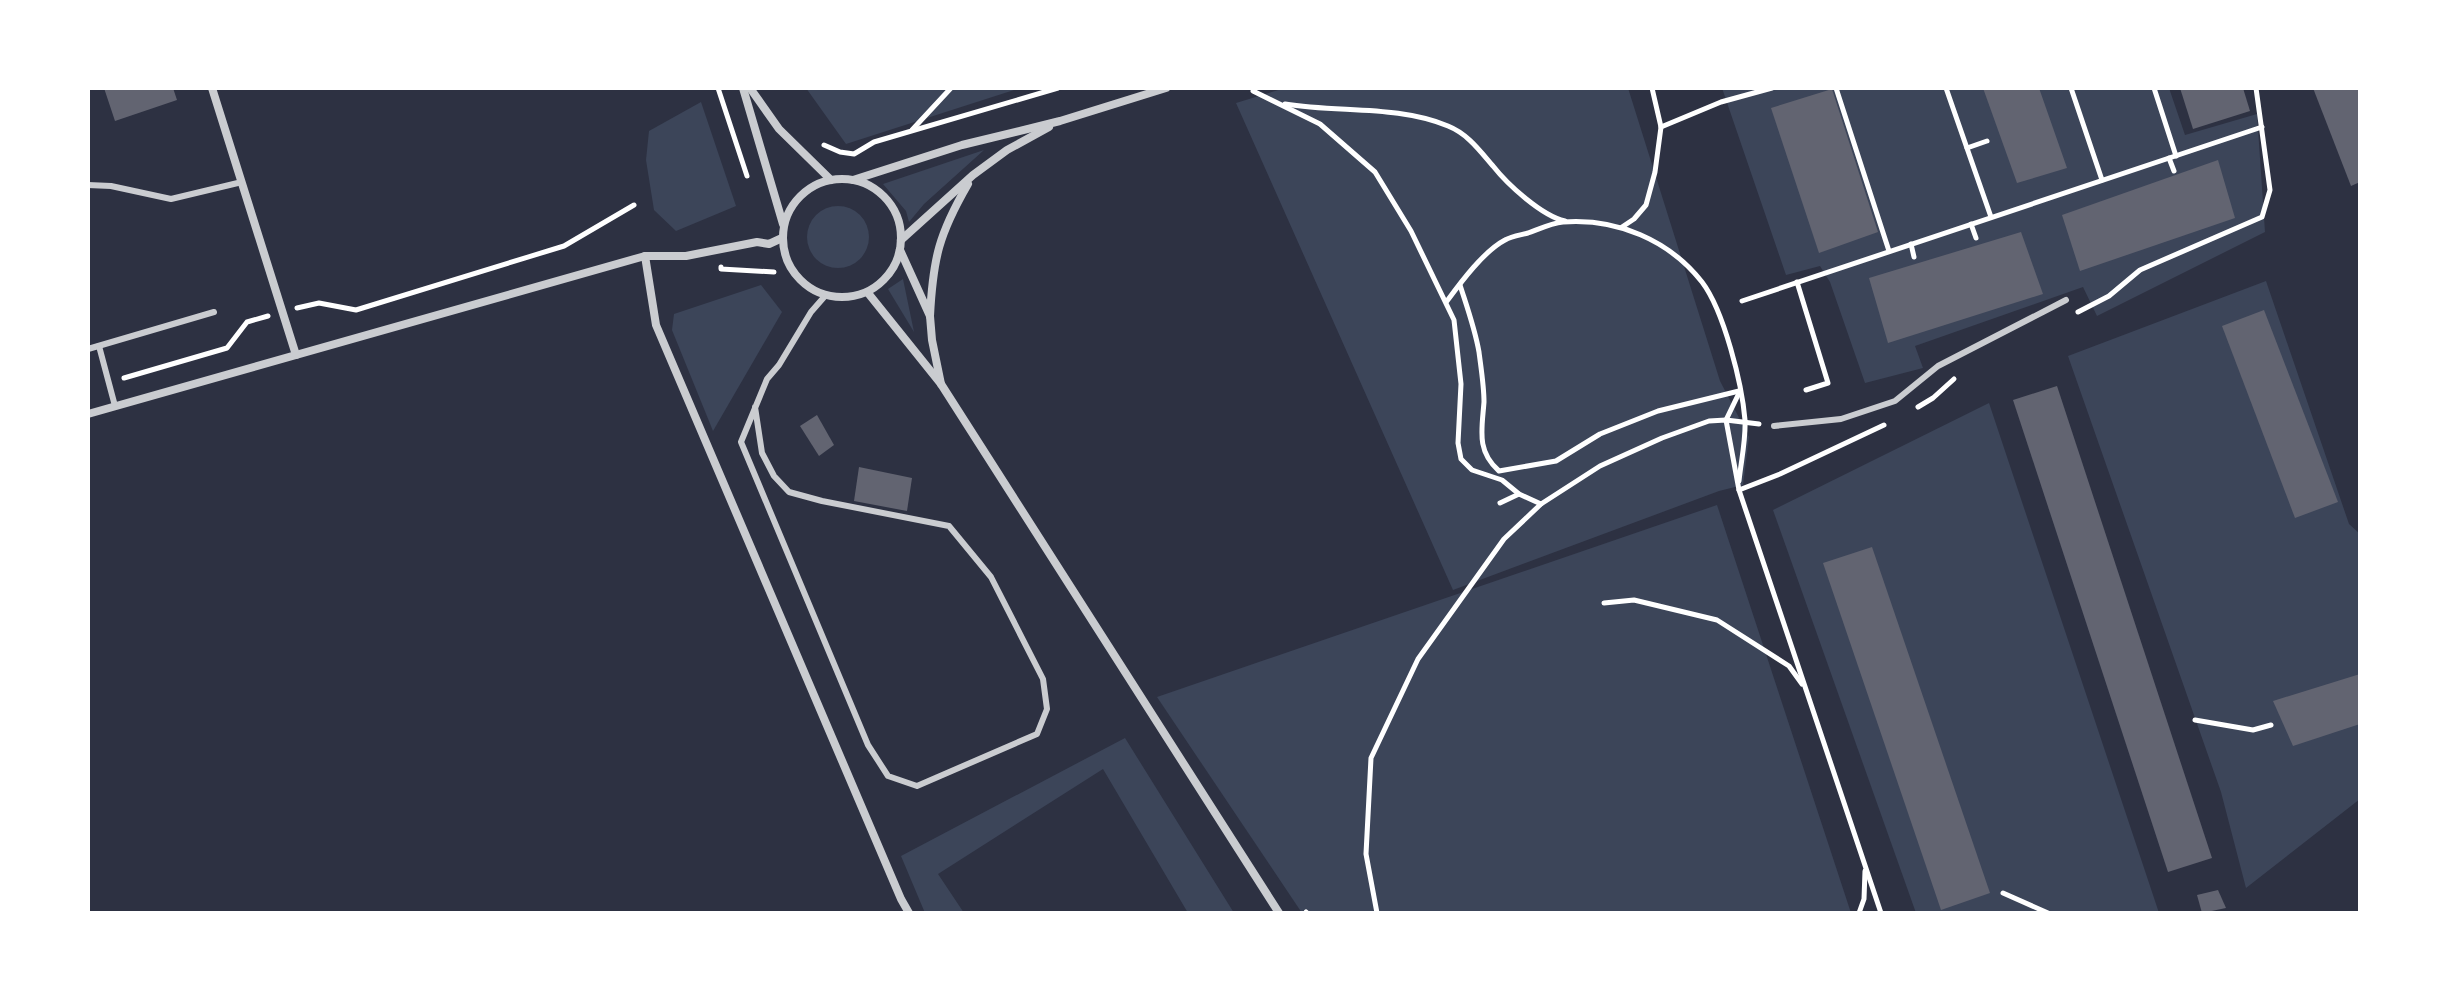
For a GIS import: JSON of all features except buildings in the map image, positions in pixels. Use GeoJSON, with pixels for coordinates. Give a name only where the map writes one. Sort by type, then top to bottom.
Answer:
{"type":"FeatureCollection","features":[{"type":"Feature","properties":{"kind":"street"},"geometry":{"type":"LineString","coordinates":[[212,88],[296,355]]}},
{"type":"Feature","properties":{"kind":"street"},"geometry":{"type":"LineString","coordinates":[[743,88],[783,225]]}},
{"type":"Feature","properties":{"kind":"street"},"geometry":{"type":"LineString","coordinates":[[750,88],[779,129],[831,180]]}},
{"type":"Feature","properties":{"kind":"street"},"geometry":{"type":"LineString","coordinates":[[853,180],[883,195],[893,208],[899,223],[900,250],[894,268],[883,282],[868,293],[846,298],[825,296],[799,281],[785,263],[782,238],[783,225],[790,209],[801,195],[815,185],[831,180],[853,180],[962,145],[1060,121],[1166,88]]}},
{"type":"Feature","properties":{"kind":"street"},"geometry":{"type":"LineString","coordinates":[[901,240],[973,175],[1007,150],[1060,121]]}},
{"type":"Feature","properties":{"kind":"street"},"geometry":{"type":"LineString","coordinates":[[941,384],[930,316],[933,271],[941,236],[973,175]]}},
{"type":"Feature","properties":{"kind":"street"},"geometry":{"type":"LineString","coordinates":[[88,414],[645,256],[686,256],[757,242],[769,244],[782,238]]}},
{"type":"Feature","properties":{"kind":"street"},"geometry":{"type":"LineString","coordinates":[[900,250],[930,316]]}},
{"type":"Feature","properties":{"kind":"street"},"geometry":{"type":"LineString","coordinates":[[645,256],[656,325],[909,913]]}},
{"type":"Feature","properties":{"kind":"street"},"geometry":{"type":"LineString","coordinates":[[868,293],[941,384],[1279,913]]}},
{"type":"Feature","properties":{"kind":"lane"},"geometry":{"type":"LineString","coordinates":[[88,185],[111,186],[171,199],[242,182]]}},
{"type":"Feature","properties":{"kind":"lane"},"geometry":{"type":"LineString","coordinates":[[755,407],[762,453],[774,476],[789,492],[949,526],[991,577],[1043,679],[1047,709],[1037,734],[917,786],[888,776],[868,745],[741,442],[755,407],[767,379],[825,296]]}},
{"type":"Feature","properties":{"kind":"lane"},"geometry":{"type":"LineString","coordinates":[[1774,426],[1841,419],[1895,401],[1938,366],[2066,300]]}},
{"type":"Feature","properties":{"kind":"lane"},"geometry":{"type":"LineString","coordinates":[[88,349],[214,312]]}},
{"type":"Feature","properties":{"kind":"lane"},"geometry":{"type":"LineString","coordinates":[[99,346],[115,406]]}},
{"type":"Feature","properties":{"kind":"path"},"geometry":{"type":"LineString","coordinates":[[718,88],[747,177]]}},
{"type":"Feature","properties":{"kind":"path"},"geometry":{"type":"LineString","coordinates":[[911,130],[951,88]]}},
{"type":"Feature","properties":{"kind":"path"},"geometry":{"type":"LineString","coordinates":[[821,143],[840,152],[854,154],[874,142],[911,130],[1058,88]]}},
{"type":"Feature","properties":{"kind":"path"},"geometry":{"type":"LineString","coordinates":[[1622,227],[1646,205],[1655,172],[1661,127],[1652,88]]}},
{"type":"Feature","properties":{"kind":"path"},"geometry":{"type":"LineString","coordinates":[[1661,127],[1709,106],[1772,88]]}},
{"type":"Feature","properties":{"kind":"path"},"geometry":{"type":"LineString","coordinates":[[1836,88],[1889,251]]}},
{"type":"Feature","properties":{"kind":"path"},"geometry":{"type":"LineString","coordinates":[[1946,88],[1991,217]]}},
{"type":"Feature","properties":{"kind":"path"},"geometry":{"type":"LineString","coordinates":[[2071,88],[2101,192]]}},
{"type":"Feature","properties":{"kind":"path"},"geometry":{"type":"LineString","coordinates":[[2154,88],[2176,156]]}},
{"type":"Feature","properties":{"kind":"path"},"geometry":{"type":"LineString","coordinates":[[2081,310],[2109,296],[2140,270],[2262,217],[2270,190],[2256,88]]}},
{"type":"Feature","properties":{"kind":"path"},"geometry":{"type":"LineString","coordinates":[[1253,91],[1320,124],[1375,172],[1411,231],[1454,320],[1461,384],[1458,443],[1461,459],[1472,470],[1502,480],[1519,494],[1541,504]]}},
{"type":"Feature","properties":{"kind":"path"},"geometry":{"type":"LineString","coordinates":[[1276,102],[1321,109],[1365,110],[1422,118],[1449,126],[1472,141],[1496,170],[1542,210],[1559,220],[1572,223]]}},
{"type":"Feature","properties":{"kind":"path"},"geometry":{"type":"LineString","coordinates":[[1742,301],[2262,127]]}},
{"type":"Feature","properties":{"kind":"path"},"geometry":{"type":"LineString","coordinates":[[1967,148],[1987,141]]}},
{"type":"Feature","properties":{"kind":"path"},"geometry":{"type":"LineString","coordinates":[[2169,158],[2174,171]]}},
{"type":"Feature","properties":{"kind":"path"},"geometry":{"type":"LineString","coordinates":[[108,382],[227,348],[247,322],[319,303],[356,310],[564,246],[634,205]]}},
{"type":"Feature","properties":{"kind":"path"},"geometry":{"type":"LineString","coordinates":[[1447,302],[1471,269],[1504,240],[1561,222],[1622,227],[1641,233],[1661,245],[1703,283],[1720,316],[1745,422],[1739,490]]}},
{"type":"Feature","properties":{"kind":"path"},"geometry":{"type":"LineString","coordinates":[[1970,224],[1976,238]]}},
{"type":"Feature","properties":{"kind":"path"},"geometry":{"type":"LineString","coordinates":[[1911,244],[1914,257]]}},
{"type":"Feature","properties":{"kind":"path"},"geometry":{"type":"LineString","coordinates":[[714,249],[721,269],[774,272]]}},
{"type":"Feature","properties":{"kind":"path"},"geometry":{"type":"LineString","coordinates":[[1797,282],[1828,383],[1806,390]]}},
{"type":"Feature","properties":{"kind":"path"},"geometry":{"type":"LineString","coordinates":[[1460,285],[1479,351],[1484,399],[1483,446],[1487,461],[1499,471],[1556,461],[1600,434],[1658,411],[1740,391]]}},
{"type":"Feature","properties":{"kind":"path"},"geometry":{"type":"LineString","coordinates":[[1740,391],[1726,420],[1739,490],[1881,913]]}},
{"type":"Feature","properties":{"kind":"path"},"geometry":{"type":"LineString","coordinates":[[1377,913],[1366,854],[1371,758],[1418,659],[1504,539],[1541,504],[1600,466],[1709,421],[1774,426]]}},
{"type":"Feature","properties":{"kind":"path"},"geometry":{"type":"LineString","coordinates":[[1500,503],[1519,494]]}},
{"type":"Feature","properties":{"kind":"path"},"geometry":{"type":"LineString","coordinates":[[1604,603],[1634,600],[1717,620],[1789,666],[1805,688]]}},
{"type":"Feature","properties":{"kind":"path"},"geometry":{"type":"LineString","coordinates":[[2195,720],[2253,730],[2271,725]]}},
{"type":"Feature","properties":{"kind":"path"},"geometry":{"type":"LineString","coordinates":[[1859,913],[1864,899],[1865,866]]}},
{"type":"Feature","properties":{"kind":"path"},"geometry":{"type":"LineString","coordinates":[[2003,893],[2048,913]]}},
{"type":"Feature","properties":{"kind":"shaded area"},"geometry":{"type":"Polygon","coordinates":[[[806,88],[1020,88],[846,144],[806,88]]]}},
{"type":"Feature","properties":{"kind":"shaded area"},"geometry":{"type":"Polygon","coordinates":[[[1285,88],[1628,88],[1720,381],[1749,437],[1743,485],[1719,491],[1453,590],[1236,103],[1285,88]]]}},
{"type":"Feature","properties":{"kind":"shaded area"},"geometry":{"type":"Polygon","coordinates":[[[1722,88],[2169,88],[2185,135],[2257,114],[2265,232],[2097,316],[2083,287],[1915,346],[1923,368],[1865,383],[1830,282],[1820,266],[1786,275],[1722,88]]]}},
{"type":"Feature","properties":{"kind":"shaded area"},"geometry":{"type":"Polygon","coordinates":[[[701,102],[736,206],[676,231],[654,210],[646,160],[649,131],[701,102]]]}},
{"type":"Feature","properties":{"kind":"shaded area"},"geometry":{"type":"Polygon","coordinates":[[[984,150],[924,204],[909,222],[906,211],[883,184],[984,150]]]}},
{"type":"Feature","properties":{"kind":"shaded area"},"geometry":{"type":"Polygon","coordinates":[[[838,206],[850,208],[860,215],[867,225],[867,249],[860,259],[850,266],[838,268],[826,266],[816,259],[809,249],[807,237],[809,225],[816,215],[826,208],[838,206]]]}},
{"type":"Feature","properties":{"kind":"shaded area"},"geometry":{"type":"Polygon","coordinates":[[[903,279],[914,332],[888,289],[903,279]]]}},
{"type":"Feature","properties":{"kind":"shaded area"},"geometry":{"type":"Polygon","coordinates":[[[2266,281],[2349,524],[2360,534],[2360,799],[2246,888],[2221,792],[2068,356],[2266,281]]]}},
{"type":"Feature","properties":{"kind":"shaded area"},"geometry":{"type":"Polygon","coordinates":[[[761,285],[782,312],[713,431],[672,330],[674,314],[761,285]]]}},
{"type":"Feature","properties":{"kind":"shaded area"},"geometry":{"type":"Polygon","coordinates":[[[1989,403],[2159,913],[1916,913],[1773,510],[1989,403]]]}},
{"type":"Feature","properties":{"kind":"shaded area"},"geometry":{"type":"Polygon","coordinates":[[[1717,505],[1851,913],[1302,913],[1157,697],[1717,505]]]}},
{"type":"Feature","properties":{"kind":"shaded area"},"geometry":{"type":"Polygon","coordinates":[[[1125,738],[1234,913],[1188,913],[1103,769],[938,874],[964,913],[925,913],[901,856],[1125,738]]]}}]}
